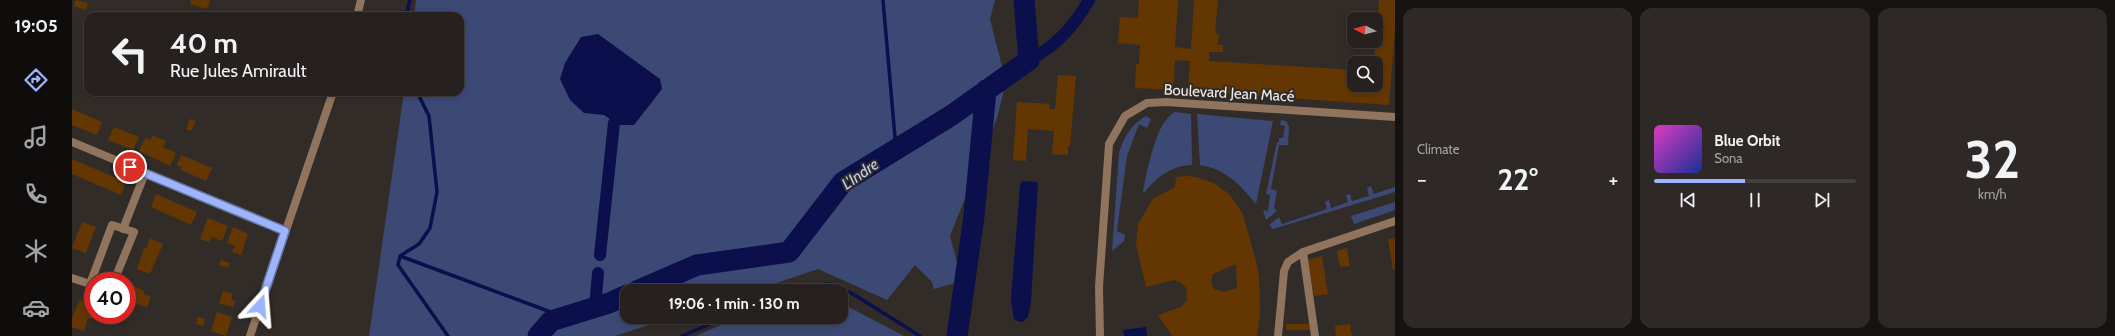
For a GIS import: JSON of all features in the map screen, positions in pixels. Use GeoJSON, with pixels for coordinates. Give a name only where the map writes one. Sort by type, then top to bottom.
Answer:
{"type":"FeatureCollection","features":[{"type":"Feature","properties":{"kind":"street"},"geometry":{"type":"LineString","coordinates":[[358,12],[361,0]]}},
{"type":"Feature","properties":{"kind":"street"},"geometry":{"type":"LineString","coordinates":[[250,336],[332,96]]}},
{"type":"Feature","properties":{"kind":"street","name":"Boulevard Jean Macé"},"geometry":{"type":"LineString","coordinates":[[1100,336],[1100,268],[1109,144],[1125,116],[1147,104],[1166,102],[1395,117]]}},
{"type":"Feature","properties":{"kind":"street"},"geometry":{"type":"LineString","coordinates":[[72,142],[285,231]]}},
{"type":"Feature","properties":{"kind":"street"},"geometry":{"type":"LineString","coordinates":[[123,229],[145,173]]}},
{"type":"Feature","properties":{"kind":"street"},"geometry":{"type":"LineString","coordinates":[[1278,336],[1284,271],[1288,262],[1303,252],[1395,221]]}},
{"type":"Feature","properties":{"kind":"street"},"geometry":{"type":"LineString","coordinates":[[96,272],[112,225],[134,232],[118,272]]}},
{"type":"Feature","properties":{"kind":"street"},"geometry":{"type":"LineString","coordinates":[[1303,252],[1315,336]]}},
{"type":"Feature","properties":{"kind":"street"},"geometry":{"type":"LineString","coordinates":[[72,278],[84,282]]}},
{"type":"Feature","properties":{"kind":"shaded area"},"geometry":{"type":"Polygon","coordinates":[[[416,0],[995,0],[990,19],[1006,82],[997,118],[950,236],[962,281],[934,289],[932,282],[915,265],[887,300],[818,269],[773,284],[620,284],[620,324],[652,324],[615,336],[369,336],[403,96],[464,96],[464,12],[414,12],[416,0]]]}},
{"type":"Feature","properties":{"kind":"shaded area"},"geometry":{"type":"Polygon","coordinates":[[[598,34],[660,79],[662,89],[634,125],[619,125],[604,115],[584,113],[570,100],[560,79],[565,63],[581,37],[598,34]]]}},
{"type":"Feature","properties":{"kind":"shaded area"},"geometry":{"type":"Polygon","coordinates":[[[1175,112],[1191,114],[1192,165],[1177,168],[1165,173],[1159,177],[1144,193],[1143,191],[1153,147],[1168,117],[1175,112]]]}},
{"type":"Feature","properties":{"kind":"shaded area"},"geometry":{"type":"Polygon","coordinates":[[[1197,114],[1273,121],[1256,204],[1238,184],[1225,174],[1200,165],[1197,114]]]}},
{"type":"Feature","properties":{"kind":"shaded area"},"geometry":{"type":"Polygon","coordinates":[[[1146,116],[1151,119],[1147,128],[1139,124],[1127,156],[1117,231],[1125,235],[1124,241],[1112,251],[1119,153],[1123,141],[1132,127],[1146,116]]]}},
{"type":"Feature","properties":{"kind":"shaded area"},"geometry":{"type":"Polygon","coordinates":[[[1281,120],[1286,121],[1289,127],[1288,145],[1279,145],[1271,189],[1277,191],[1274,208],[1277,211],[1266,220],[1263,210],[1268,211],[1270,195],[1266,194],[1277,142],[1279,142],[1279,138],[1283,138],[1285,126],[1280,125],[1281,120]]]}},
{"type":"Feature","properties":{"kind":"shaded area"},"geometry":{"type":"Polygon","coordinates":[[[1022,181],[1038,182],[1031,302],[1028,317],[1022,322],[1014,320],[1011,299],[1020,185],[1022,181]]]}},
{"type":"Feature","properties":{"kind":"shaded area"},"geometry":{"type":"Polygon","coordinates":[[[1371,186],[1374,194],[1395,187],[1395,192],[1273,229],[1269,225],[1279,217],[1282,224],[1327,209],[1325,202],[1329,200],[1331,208],[1348,202],[1346,195],[1350,194],[1352,201],[1369,196],[1367,188],[1371,186]]]}},
{"type":"Feature","properties":{"kind":"shaded area"},"geometry":{"type":"Polygon","coordinates":[[[1395,202],[1395,210],[1354,224],[1351,216],[1395,202]]]}},
{"type":"Feature","properties":{"kind":"shaded area"},"geometry":{"type":"Polygon","coordinates":[[[848,307],[904,336],[696,336],[723,324],[848,324],[848,307]]]}},
{"type":"Feature","properties":{"kind":"shaded area"},"geometry":{"type":"Polygon","coordinates":[[[1146,327],[1147,336],[1124,336],[1123,330],[1146,327]]]}},
{"type":"Feature","properties":{"kind":"building"},"geometry":{"type":"Polygon","coordinates":[[[76,0],[88,3],[86,10],[74,6],[76,0]]]}},
{"type":"Feature","properties":{"kind":"building"},"geometry":{"type":"Polygon","coordinates":[[[191,0],[210,0],[207,9],[190,4],[191,0]]]}},
{"type":"Feature","properties":{"kind":"building"},"geometry":{"type":"Polygon","coordinates":[[[1139,0],[1178,0],[1175,47],[1191,49],[1194,0],[1218,0],[1215,33],[1219,34],[1218,43],[1215,44],[1223,45],[1223,52],[1209,52],[1209,61],[1347,70],[1347,92],[1383,92],[1383,56],[1375,56],[1375,48],[1383,48],[1383,12],[1378,12],[1379,0],[1395,0],[1395,30],[1389,105],[1188,91],[1190,61],[1175,60],[1173,90],[1135,88],[1136,64],[1139,64],[1140,45],[1118,43],[1120,17],[1138,18],[1139,0]]]}},
{"type":"Feature","properties":{"kind":"building"},"geometry":{"type":"Polygon","coordinates":[[[1058,75],[1076,76],[1068,155],[1052,154],[1054,131],[1028,129],[1026,161],[1013,160],[1017,102],[1050,104],[1049,109],[1055,109],[1058,75]]]}},
{"type":"Feature","properties":{"kind":"building"},"geometry":{"type":"Polygon","coordinates":[[[72,109],[102,122],[97,135],[72,125],[72,109]]]}},
{"type":"Feature","properties":{"kind":"building"},"geometry":{"type":"Polygon","coordinates":[[[190,119],[196,121],[191,131],[186,129],[190,119]]]}},
{"type":"Feature","properties":{"kind":"building"},"geometry":{"type":"Polygon","coordinates":[[[114,127],[139,137],[133,150],[108,140],[114,127]]]}},
{"type":"Feature","properties":{"kind":"building"},"geometry":{"type":"Polygon","coordinates":[[[152,135],[166,141],[163,147],[176,153],[170,166],[139,151],[145,138],[151,140],[152,135]]]}},
{"type":"Feature","properties":{"kind":"building"},"geometry":{"type":"Polygon","coordinates":[[[181,155],[212,168],[206,181],[181,170],[182,167],[177,165],[181,155]]]}},
{"type":"Feature","properties":{"kind":"building"},"geometry":{"type":"Polygon","coordinates":[[[72,159],[126,182],[121,195],[72,174],[72,159]]]}},
{"type":"Feature","properties":{"kind":"building"},"geometry":{"type":"Polygon","coordinates":[[[1176,177],[1196,177],[1214,183],[1229,194],[1242,212],[1259,277],[1260,312],[1257,336],[1172,336],[1158,315],[1181,307],[1187,300],[1186,288],[1181,283],[1174,280],[1146,287],[1136,245],[1138,224],[1153,199],[1175,187],[1176,177]],[[1236,264],[1213,274],[1211,282],[1214,289],[1224,292],[1237,288],[1236,264]]]}},
{"type":"Feature","properties":{"kind":"building"},"geometry":{"type":"Polygon","coordinates":[[[156,194],[197,212],[191,225],[151,207],[156,194]]]}},
{"type":"Feature","properties":{"kind":"building"},"geometry":{"type":"Polygon","coordinates":[[[208,218],[228,226],[222,241],[212,237],[209,242],[200,239],[208,218]]]}},
{"type":"Feature","properties":{"kind":"building"},"geometry":{"type":"Polygon","coordinates":[[[82,222],[96,227],[86,253],[72,248],[82,222]]]}},
{"type":"Feature","properties":{"kind":"building"},"geometry":{"type":"Polygon","coordinates":[[[233,227],[248,234],[241,255],[232,252],[235,246],[227,243],[233,227]]]}},
{"type":"Feature","properties":{"kind":"building"},"geometry":{"type":"Polygon","coordinates":[[[150,238],[163,244],[150,274],[137,269],[144,248],[146,249],[150,238]]]}},
{"type":"Feature","properties":{"kind":"building"},"geometry":{"type":"Polygon","coordinates":[[[1395,238],[1395,270],[1393,270],[1388,239],[1395,238]]]}},
{"type":"Feature","properties":{"kind":"building"},"geometry":{"type":"Polygon","coordinates":[[[1347,248],[1350,266],[1340,267],[1337,251],[1347,248]]]}},
{"type":"Feature","properties":{"kind":"building"},"geometry":{"type":"Polygon","coordinates":[[[1322,256],[1328,294],[1314,296],[1308,260],[1322,256]]]}},
{"type":"Feature","properties":{"kind":"building"},"geometry":{"type":"Polygon","coordinates":[[[221,260],[230,263],[228,268],[219,265],[221,260]]]}},
{"type":"Feature","properties":{"kind":"building"},"geometry":{"type":"Polygon","coordinates":[[[136,287],[144,291],[143,294],[151,297],[147,307],[136,304],[136,287]]]}},
{"type":"Feature","properties":{"kind":"building"},"geometry":{"type":"Polygon","coordinates":[[[223,291],[233,294],[231,300],[235,301],[233,307],[219,303],[223,291]]]}},
{"type":"Feature","properties":{"kind":"building"},"geometry":{"type":"Polygon","coordinates":[[[80,300],[84,302],[84,324],[86,324],[84,331],[72,327],[72,318],[80,300]]]}},
{"type":"Feature","properties":{"kind":"building"},"geometry":{"type":"Polygon","coordinates":[[[217,312],[232,317],[226,336],[211,331],[217,312]]]}},
{"type":"Feature","properties":{"kind":"building"},"geometry":{"type":"Polygon","coordinates":[[[198,317],[205,319],[203,326],[196,324],[198,317]]]}},
{"type":"Feature","properties":{"kind":"building"},"geometry":{"type":"Polygon","coordinates":[[[1286,324],[1309,324],[1310,330],[1286,330],[1286,324]]]}},
{"type":"Feature","properties":{"kind":"building"},"geometry":{"type":"Polygon","coordinates":[[[1350,324],[1352,336],[1336,336],[1335,326],[1350,324]]]}},
{"type":"Feature","properties":{"kind":"waterway"},"geometry":{"type":"LineString","coordinates":[[407,12],[410,0]]}},
{"type":"Feature","properties":{"kind":"waterway"},"geometry":{"type":"LineString","coordinates":[[883,0],[896,149]]}},
{"type":"Feature","properties":{"kind":"waterway","name":"L'Indre"},"geometry":{"type":"LineString","coordinates":[[653,284],[697,265],[789,252],[843,182],[952,115],[1029,60],[1024,0]]}},
{"type":"Feature","properties":{"kind":"waterway"},"geometry":{"type":"LineString","coordinates":[[1029,60],[1056,42],[1071,27],[1089,0]]}},
{"type":"Feature","properties":{"kind":"waterway"},"geometry":{"type":"LineString","coordinates":[[957,336],[974,216],[986,90]]}},
{"type":"Feature","properties":{"kind":"waterway"},"geometry":{"type":"LineString","coordinates":[[419,96],[429,116],[437,192],[430,228],[419,244],[400,256],[398,265],[448,336]]}},
{"type":"Feature","properties":{"kind":"waterway"},"geometry":{"type":"LineString","coordinates":[[600,255],[614,123]]}},
{"type":"Feature","properties":{"kind":"waterway"},"geometry":{"type":"LineString","coordinates":[[400,256],[564,317]]}},
{"type":"Feature","properties":{"kind":"waterway"},"geometry":{"type":"LineString","coordinates":[[595,308],[598,273]]}},
{"type":"Feature","properties":{"kind":"waterway"},"geometry":{"type":"LineString","coordinates":[[848,292],[920,336]]}},
{"type":"Feature","properties":{"kind":"waterway","name":"L'Indre"},"geometry":{"type":"LineString","coordinates":[[538,336],[551,321],[620,298]]}},
{"type":"Feature","properties":{"kind":"waterway"},"geometry":{"type":"LineString","coordinates":[[682,336],[710,324]]}},
{"type":"Feature","properties":{"kind":"route"},"geometry":{"type":"LineString","coordinates":[[130,167],[285,231],[260,306]]}}]}
